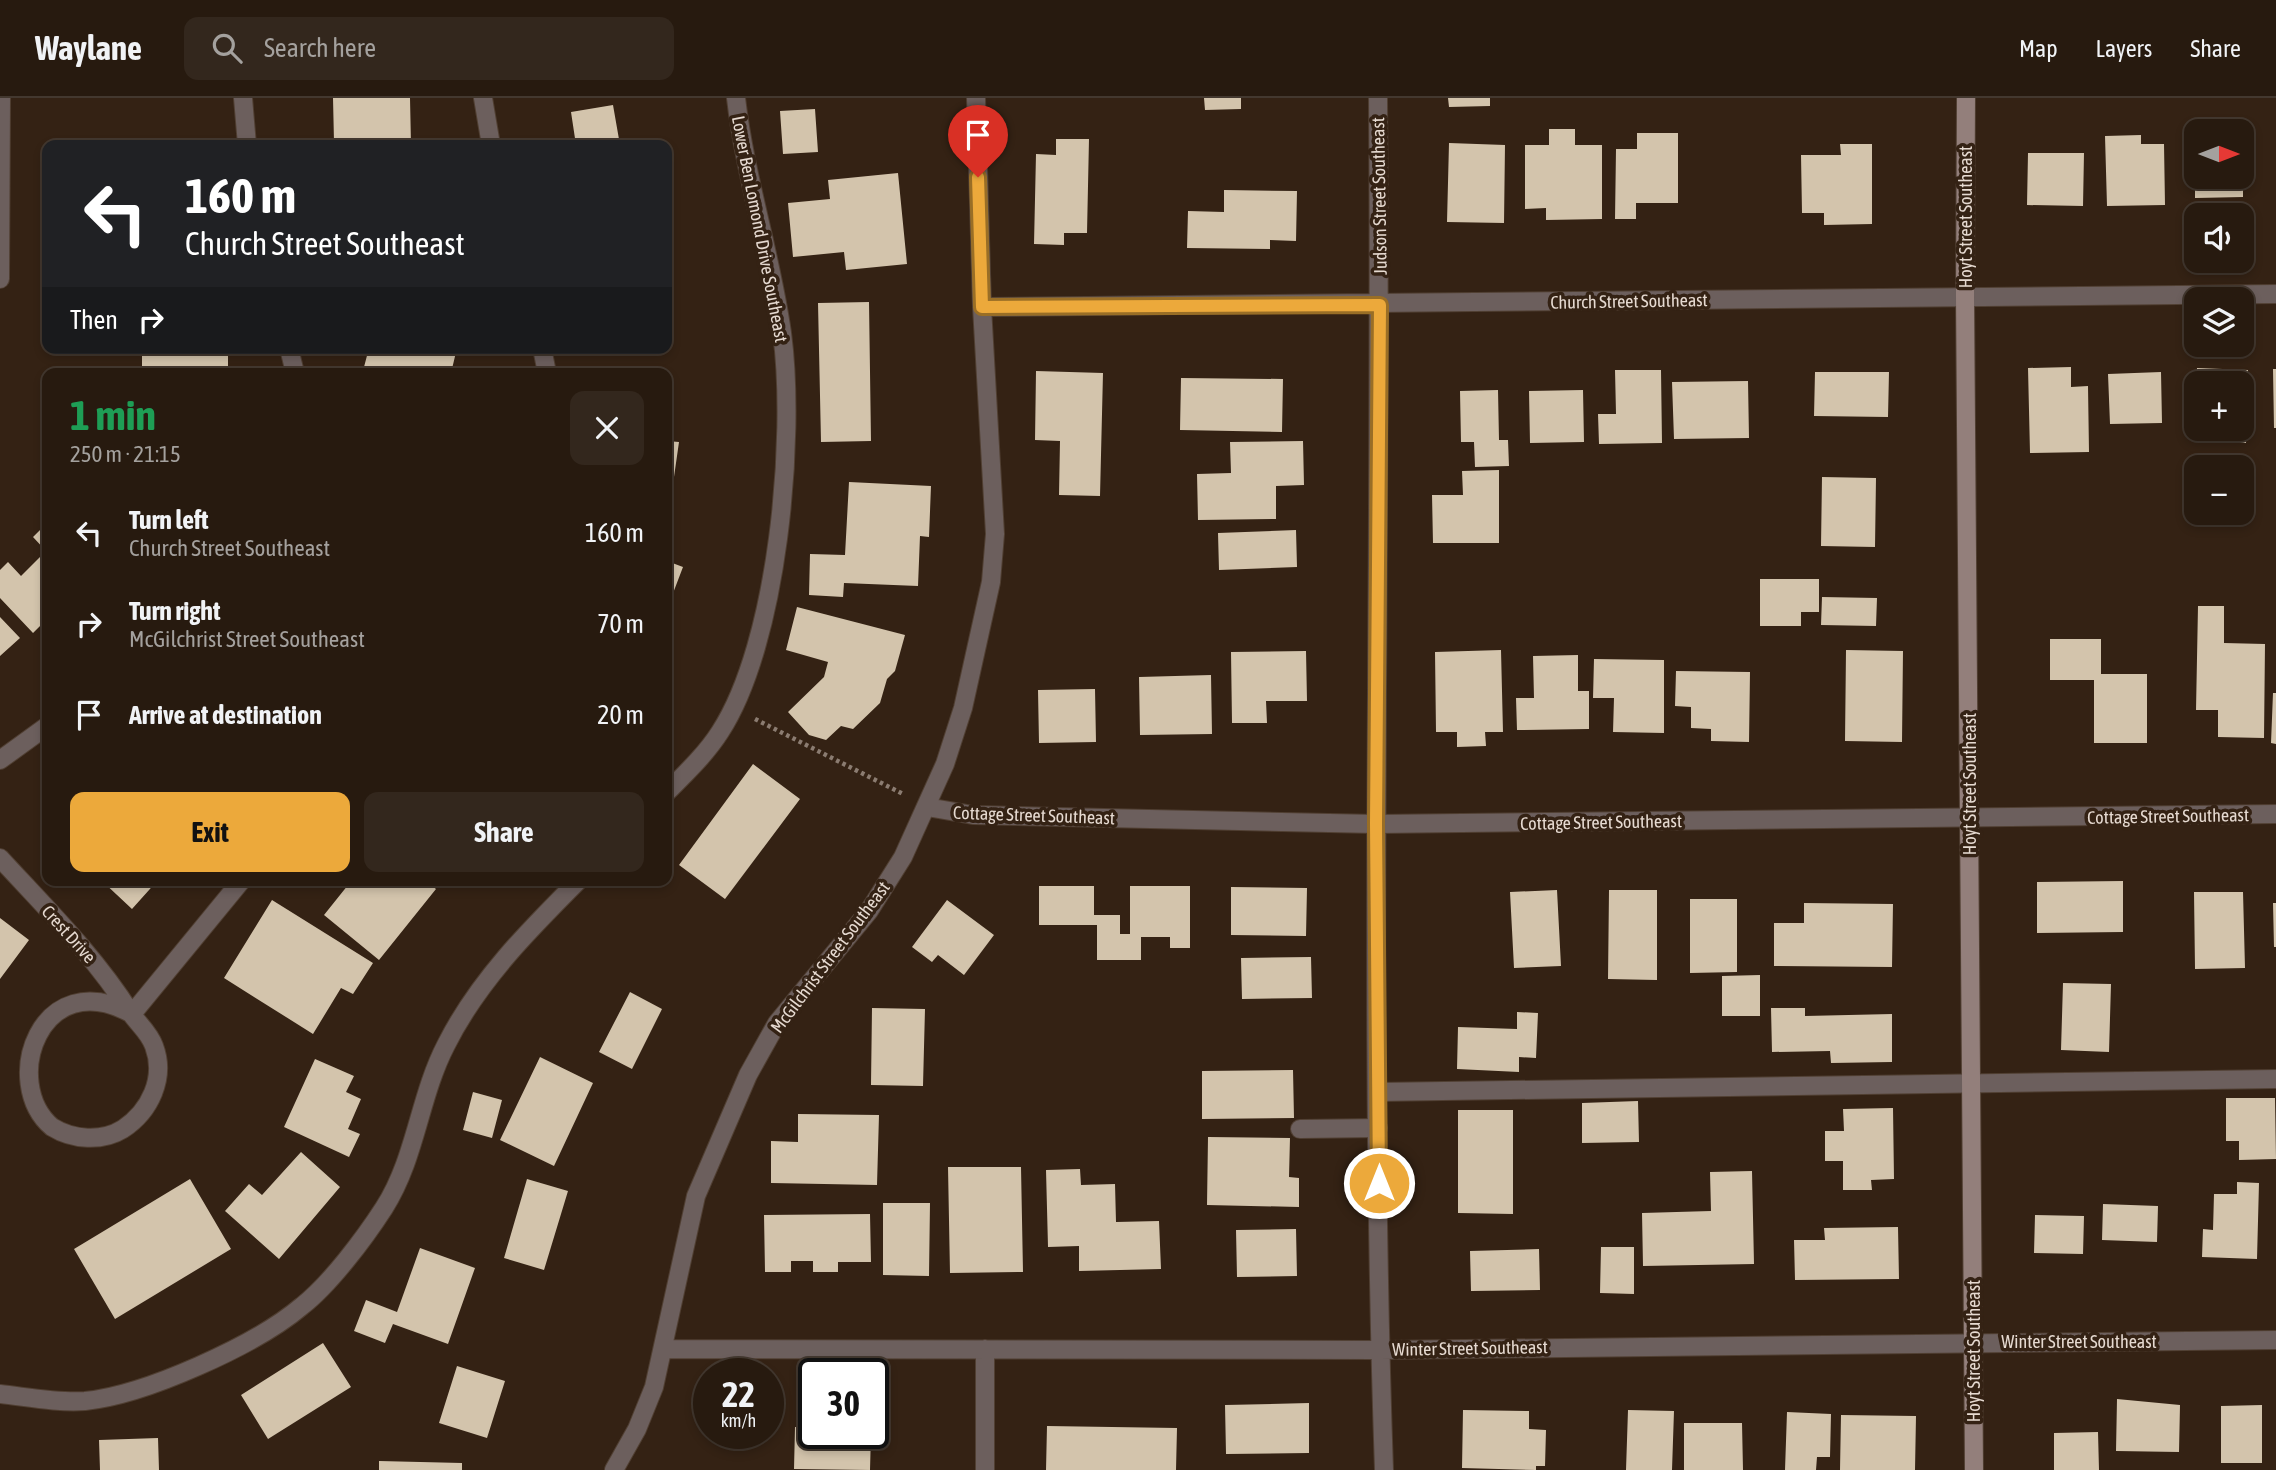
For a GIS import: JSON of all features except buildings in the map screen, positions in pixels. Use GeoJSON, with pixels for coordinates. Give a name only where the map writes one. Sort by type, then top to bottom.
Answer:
{"type":"FeatureCollection","features":[{"type":"Feature","properties":{"kind":"street"},"geometry":{"type":"LineString","coordinates":[[0,279],[1,98]]}},
{"type":"Feature","properties":{"kind":"street"},"geometry":{"type":"LineString","coordinates":[[243,98],[247,140]]}},
{"type":"Feature","properties":{"kind":"street"},"geometry":{"type":"LineString","coordinates":[[483,98],[490,140]]}},
{"type":"Feature","properties":{"kind":"street","name":"Lower Ben Lomond Drive Southeast"},"geometry":{"type":"LineString","coordinates":[[672,786],[720,732],[758,639],[771,582],[782,498],[787,391],[775,291],[736,98]]}},
{"type":"Feature","properties":{"kind":"street","name":"McGilchrist Street Southeast"},"geometry":{"type":"LineString","coordinates":[[614,1470],[637,1429],[654,1387],[696,1196],[748,1075],[777,1023],[869,911],[903,857],[927,807],[963,708],[991,582],[994,495],[982,307],[976,98]]}},
{"type":"Feature","properties":{"kind":"street","name":"Judson Street Southeast"},"geometry":{"type":"LineString","coordinates":[[1378,98],[1380,305],[1376,824],[1380,1350],[1384,1470]]}},
{"type":"Feature","properties":{"kind":"street","name":"Hoyt Street Southeast"},"geometry":{"type":"LineString","coordinates":[[1966,98],[1965,295],[1974,1470]]}},
{"type":"Feature","properties":{"kind":"street","name":"Church Street Southeast"},"geometry":{"type":"LineString","coordinates":[[982,307],[1380,305],[1965,295],[2276,294]]}},
{"type":"Feature","properties":{"kind":"street"},"geometry":{"type":"LineString","coordinates":[[0,761],[42,730]]}},
{"type":"Feature","properties":{"kind":"street","name":"Cottage Street Southeast"},"geometry":{"type":"LineString","coordinates":[[927,807],[973,815],[1376,824],[2276,814]]}},
{"type":"Feature","properties":{"kind":"street","name":"Crest Drive"},"geometry":{"type":"LineString","coordinates":[[0,858],[117,988],[132,1014]]}},
{"type":"Feature","properties":{"kind":"street"},"geometry":{"type":"LineString","coordinates":[[132,1014],[237,886]]}},
{"type":"Feature","properties":{"kind":"street"},"geometry":{"type":"LineString","coordinates":[[0,1394],[85,1401],[151,1384],[204,1364],[303,1306],[384,1208],[407,1163],[445,1046],[478,993],[516,943],[573,886]]}},
{"type":"Feature","properties":{"kind":"street"},"geometry":{"type":"LineString","coordinates":[[96,1000],[114,1004],[132,1014],[144,1028],[158,1061],[153,1095],[145,1110],[134,1122],[104,1136],[89,1138],[65,1134],[50,1126],[28,1102],[23,1087],[22,1053],[28,1037],[47,1014],[72,1002],[96,1000]]}},
{"type":"Feature","properties":{"kind":"street"},"geometry":{"type":"LineString","coordinates":[[1378,1092],[2276,1079]]}},
{"type":"Feature","properties":{"kind":"street"},"geometry":{"type":"LineString","coordinates":[[1300,1129],[1378,1128]]}},
{"type":"Feature","properties":{"kind":"street","name":"Winter Street Southeast"},"geometry":{"type":"LineString","coordinates":[[664,1349],[1380,1350],[1973,1341],[2276,1340]]}},
{"type":"Feature","properties":{"kind":"street"},"geometry":{"type":"LineString","coordinates":[[985,1349],[985,1470]]}},
{"type":"Feature","properties":{"kind":"path"},"geometry":{"type":"LineString","coordinates":[[732,707],[927,807]]}},
{"type":"Feature","properties":{"kind":"route"},"geometry":{"type":"LineString","coordinates":[[978,177],[982,307],[1380,305],[1376,824],[1379,1183]]}}]}
